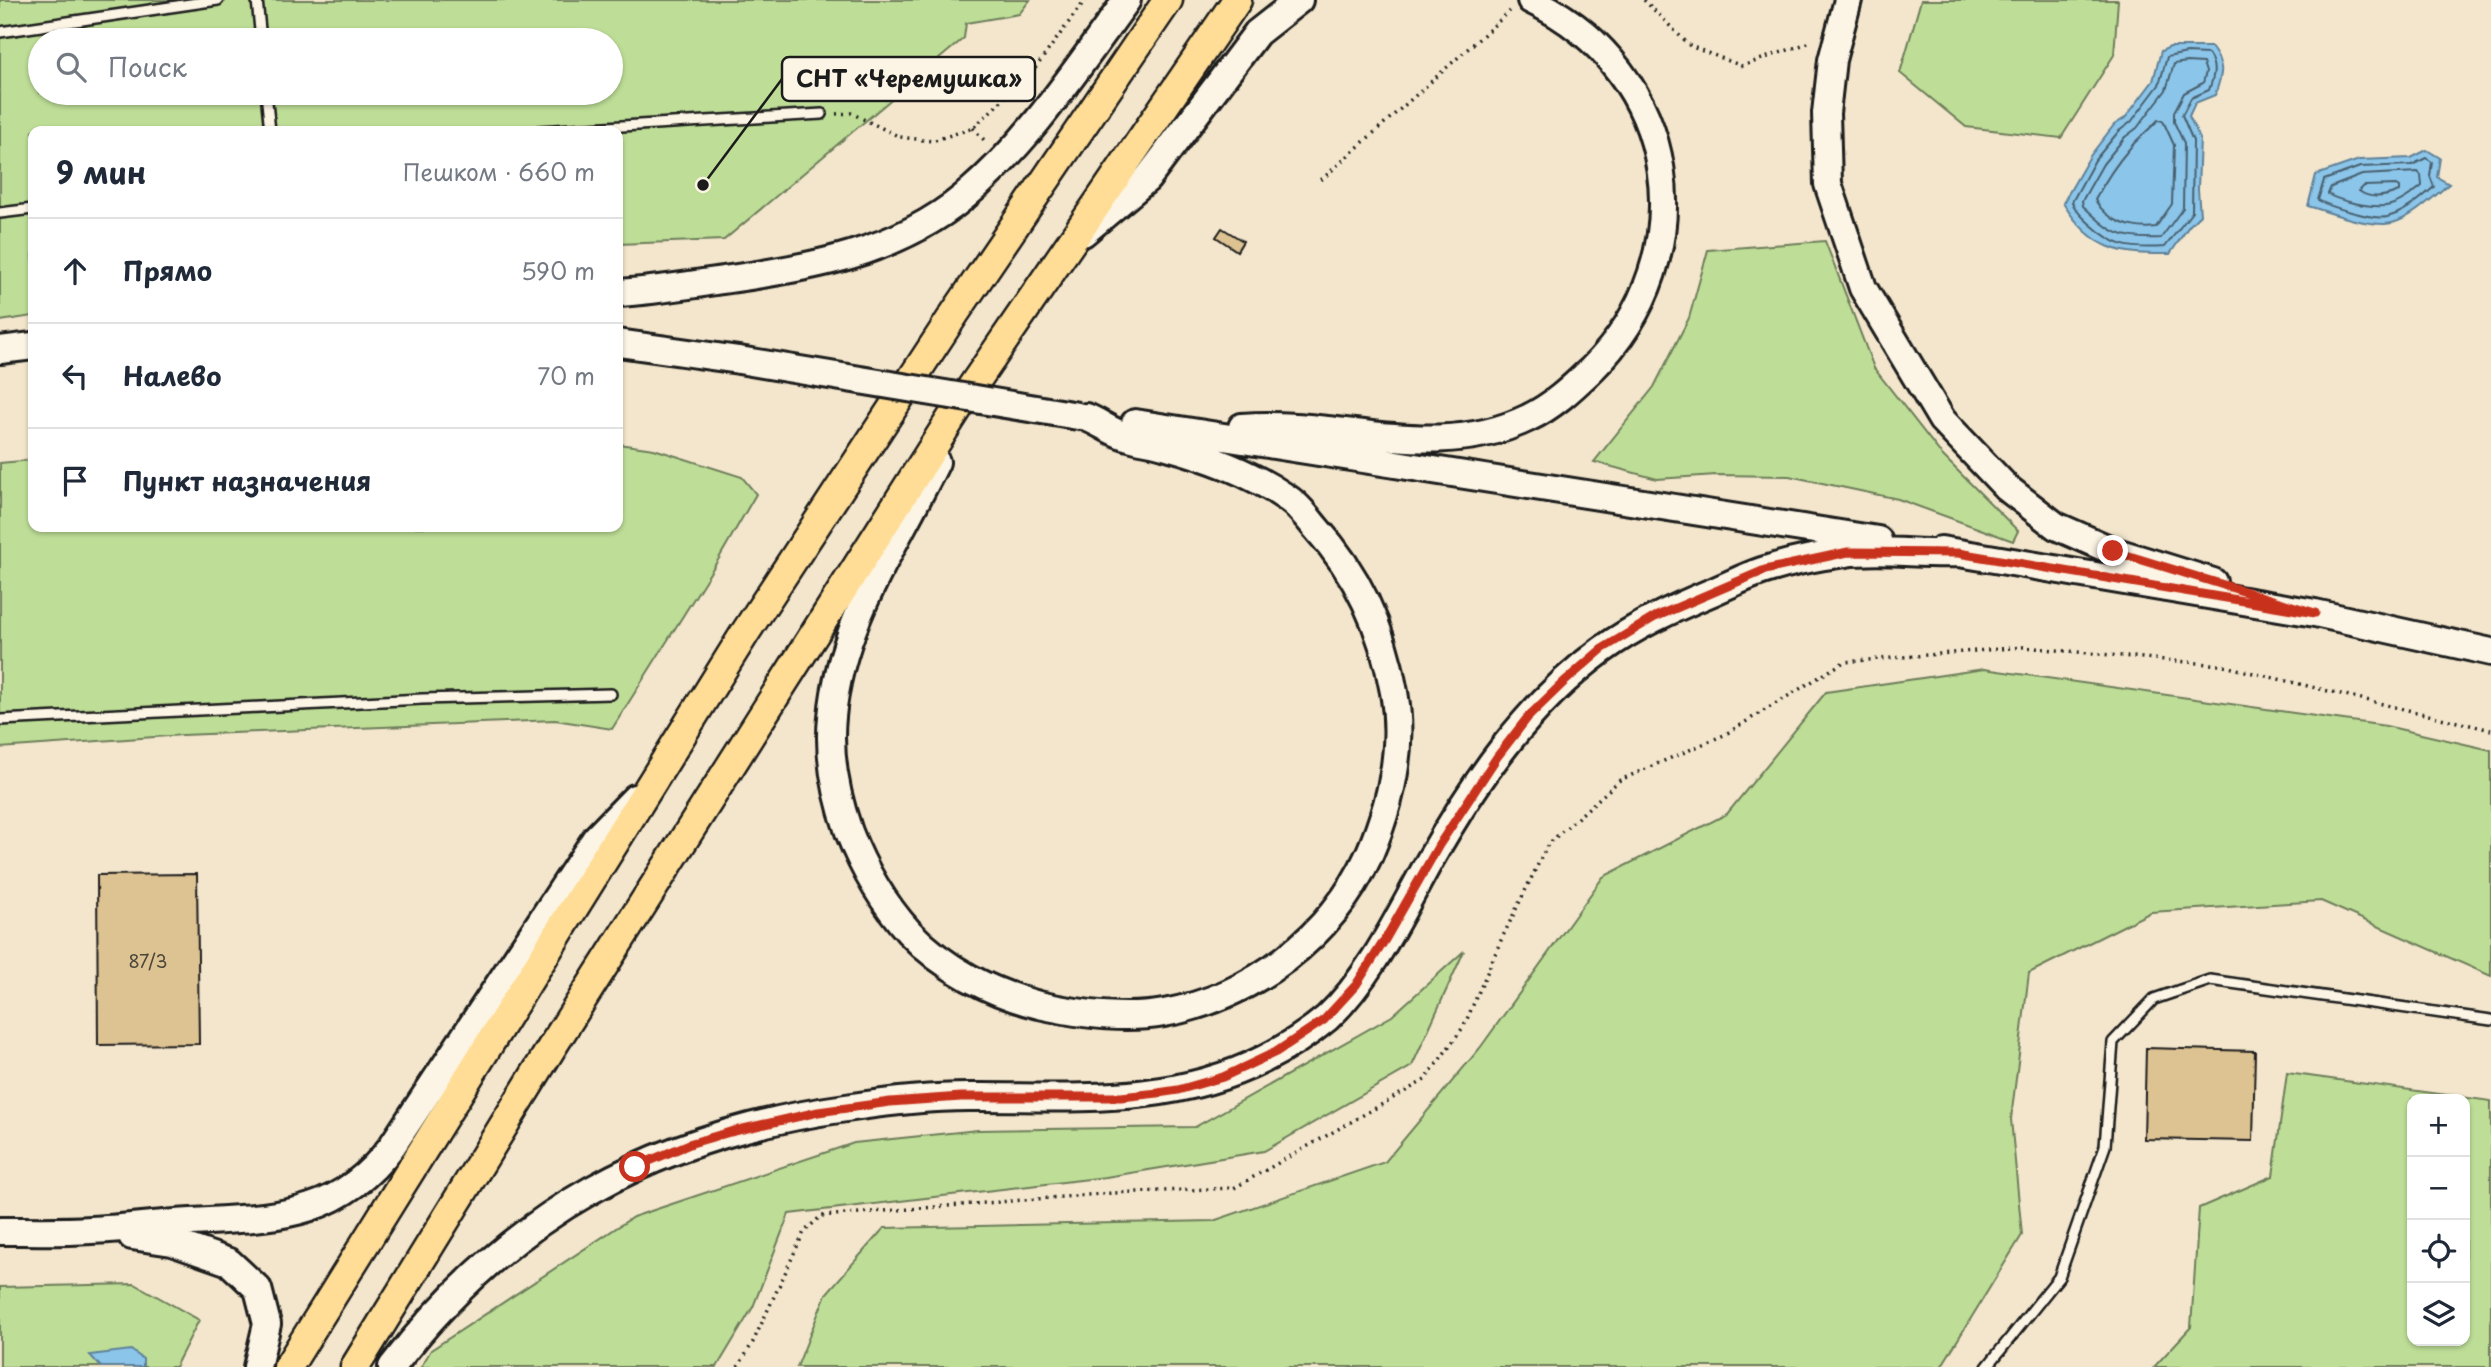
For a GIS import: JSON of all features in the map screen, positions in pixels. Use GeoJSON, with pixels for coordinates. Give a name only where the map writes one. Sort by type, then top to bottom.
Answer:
{"type":"FeatureCollection","features":[{"type":"Feature","properties":{"kind":"main road"},"geometry":{"type":"LineString","coordinates":[[623,293],[794,270],[849,257],[912,231],[964,197],[1003,160],[1042,116],[1127,0]]}},
{"type":"Feature","properties":{"kind":"main road"},"geometry":{"type":"LineString","coordinates":[[288,1367],[745,633],[948,324],[1168,0]]}},
{"type":"Feature","properties":{"kind":"main road"},"geometry":{"type":"LineString","coordinates":[[355,1367],[552,1046],[964,400],[1237,0]]}},
{"type":"Feature","properties":{"kind":"main road"},"geometry":{"type":"LineString","coordinates":[[1071,244],[1147,179],[1257,33],[1299,0]]}},
{"type":"Feature","properties":{"kind":"main road"},"geometry":{"type":"LineString","coordinates":[[1848,0],[1832,60],[1826,113],[1828,184],[1863,288],[1941,420],[2007,488],[2056,526],[2113,551],[2315,613]]}},
{"type":"Feature","properties":{"kind":"main road"},"geometry":{"type":"LineString","coordinates":[[1196,431],[1265,425],[1295,426],[1406,439],[1451,438],[1489,433],[1528,418],[1557,401],[1607,354],[1627,326],[1657,261],[1662,226],[1660,163],[1652,133],[1624,75],[1591,38],[1571,21],[1522,4]]}},
{"type":"Feature","properties":{"kind":"main road"},"geometry":{"type":"LineString","coordinates":[[623,344],[1082,416],[1196,431],[1958,553],[2315,613],[2491,652]]}},
{"type":"Feature","properties":{"kind":"main road"},"geometry":{"type":"LineString","coordinates":[[0,350],[28,347]]}},
{"type":"Feature","properties":{"kind":"main road"},"geometry":{"type":"LineString","coordinates":[[0,366],[28,363]]}},
{"type":"Feature","properties":{"kind":"main road"},"geometry":{"type":"LineString","coordinates":[[964,400],[935,466],[862,603],[847,645],[832,716],[834,779],[841,807],[858,856],[883,899],[911,934],[946,963],[981,985],[1024,1001],[1067,1011],[1113,1016],[1164,1013],[1214,999],[1254,980],[1298,950],[1329,920],[1356,883],[1378,834],[1391,791],[1397,749],[1397,710],[1388,661],[1378,630],[1354,577],[1326,539],[1291,500],[1247,473],[1167,446],[1123,435],[1082,416]]}},
{"type":"Feature","properties":{"kind":"main road"},"geometry":{"type":"LineString","coordinates":[[392,1367],[452,1296],[487,1262],[527,1230],[574,1199],[635,1167],[692,1143],[772,1120],[890,1102],[961,1097],[1121,1097],[1178,1090],[1223,1077],[1258,1062],[1298,1040],[1340,1004],[1386,938],[1439,845],[1497,757],[1528,717],[1602,649],[1655,617],[1765,570],[1848,552],[1958,553]]}},
{"type":"Feature","properties":{"kind":"main road"},"geometry":{"type":"LineString","coordinates":[[0,1231],[92,1230],[274,1217],[317,1205],[358,1183],[379,1164],[392,1146],[596,838],[660,771]]}},
{"type":"Feature","properties":{"kind":"main road"},"geometry":{"type":"LineString","coordinates":[[92,1230],[172,1242],[229,1262],[258,1289],[267,1324],[257,1367]]}},
{"type":"Feature","properties":{"kind":"lane"},"geometry":{"type":"LineString","coordinates":[[0,32],[218,0]]}},
{"type":"Feature","properties":{"kind":"lane"},"geometry":{"type":"LineString","coordinates":[[257,0],[260,28]]}},
{"type":"Feature","properties":{"kind":"lane"},"geometry":{"type":"LineString","coordinates":[[268,105],[270,126]]}},
{"type":"Feature","properties":{"kind":"lane"},"geometry":{"type":"LineString","coordinates":[[622,126],[822,114]]}},
{"type":"Feature","properties":{"kind":"lane"},"geometry":{"type":"LineString","coordinates":[[0,213],[28,210]]}},
{"type":"Feature","properties":{"kind":"lane"},"geometry":{"type":"LineString","coordinates":[[0,720],[422,699],[611,694]]}},
{"type":"Feature","properties":{"kind":"lane"},"geometry":{"type":"LineString","coordinates":[[1987,1367],[2059,1277],[2105,1146],[2113,1042],[2154,999],[2210,980],[2491,1020]]}},
{"type":"Feature","properties":{"kind":"path"},"geometry":{"type":"LineString","coordinates":[[822,114],[851,113],[900,137],[932,141],[973,128],[1034,70],[1085,0]]}},
{"type":"Feature","properties":{"kind":"path"},"geometry":{"type":"LineString","coordinates":[[1644,0],[1690,46],[1742,66],[1839,32]]}},
{"type":"Feature","properties":{"kind":"path"},"geometry":{"type":"LineString","coordinates":[[1321,180],[1522,4]]}},
{"type":"Feature","properties":{"kind":"path"},"geometry":{"type":"LineString","coordinates":[[738,1367],[753,1342],[804,1232],[821,1216],[1113,1193],[1234,1188],[1425,1080],[1464,1026],[1502,938],[1548,844],[1620,780],[1724,735],[1844,662],[2023,647],[2220,665],[2491,730]]}},
{"type":"Feature","properties":{"kind":"green space"},"geometry":{"type":"Polygon","coordinates":[[[0,0],[1030,0],[1019,14],[966,23],[964,38],[724,240],[623,244],[623,126],[28,126],[28,317],[0,321],[0,0]]]}},
{"type":"Feature","properties":{"kind":"green space"},"geometry":{"type":"Polygon","coordinates":[[[1921,0],[2118,0],[2114,55],[2061,138],[1966,127],[1900,73],[1921,0]]]}},
{"type":"Feature","properties":{"kind":"green space"},"geometry":{"type":"Polygon","coordinates":[[[1825,241],[1874,368],[1942,455],[2018,531],[2013,541],[1898,499],[1789,476],[1716,475],[1657,479],[1594,462],[1654,387],[1689,318],[1708,250],[1825,241]]]}},
{"type":"Feature","properties":{"kind":"green space"},"geometry":{"type":"Polygon","coordinates":[[[623,445],[654,449],[742,477],[756,494],[612,729],[555,720],[183,735],[0,748],[0,463],[28,460],[28,532],[623,532],[623,445]]]}},
{"type":"Feature","properties":{"kind":"green space"},"geometry":{"type":"Polygon","coordinates":[[[1984,669],[2386,726],[2491,750],[2491,976],[2321,901],[2151,912],[2029,973],[2011,1119],[2022,1235],[1941,1367],[797,1367],[826,1294],[884,1228],[1213,1221],[1385,1162],[1480,1048],[1603,877],[1727,814],[1826,692],[1984,669]]]}},
{"type":"Feature","properties":{"kind":"green space"},"geometry":{"type":"Polygon","coordinates":[[[1464,951],[1412,1066],[1264,1151],[1106,1177],[789,1214],[753,1307],[717,1367],[421,1367],[431,1350],[633,1217],[854,1143],[978,1130],[1195,1127],[1392,1016],[1464,951]]]}},
{"type":"Feature","properties":{"kind":"green space"},"geometry":{"type":"Polygon","coordinates":[[[2287,1073],[2440,1094],[2407,1094],[2407,1346],[2470,1346],[2470,1098],[2491,1101],[2491,1367],[2154,1367],[2191,1327],[2199,1208],[2273,1176],[2287,1073]]]}},
{"type":"Feature","properties":{"kind":"green space"},"geometry":{"type":"Polygon","coordinates":[[[135,1284],[199,1320],[175,1367],[0,1367],[0,1287],[135,1284]]]}},
{"type":"Feature","properties":{"kind":"water"},"geometry":{"type":"Polygon","coordinates":[[[2170,47],[2211,47],[2221,65],[2221,76],[2215,95],[2195,103],[2189,116],[2200,139],[2200,215],[2170,254],[2121,251],[2096,240],[2085,231],[2063,203],[2090,156],[2114,125],[2125,118],[2153,81],[2161,51],[2170,47]]]}},
{"type":"Feature","properties":{"kind":"water"},"geometry":{"type":"Polygon","coordinates":[[[2427,150],[2440,158],[2437,177],[2449,184],[2401,220],[2384,224],[2365,222],[2308,206],[2316,175],[2359,160],[2411,158],[2427,150]]]}},
{"type":"Feature","properties":{"kind":"water"},"geometry":{"type":"Polygon","coordinates":[[[131,1350],[143,1359],[143,1367],[101,1367],[90,1355],[131,1350]]]}},
{"type":"Feature","properties":{"kind":"building"},"geometry":{"type":"Polygon","coordinates":[[[1222,228],[1243,241],[1237,251],[1216,237],[1222,228]]]}},
{"type":"Feature","properties":{"kind":"building"},"geometry":{"type":"Polygon","coordinates":[[[197,874],[199,1044],[98,1045],[97,875],[197,874]]]}},
{"type":"Feature","properties":{"kind":"building"},"geometry":{"type":"Polygon","coordinates":[[[2146,1048],[2255,1051],[2253,1141],[2144,1139],[2146,1048]]]}},
{"type":"Feature","properties":{"kind":"place","name":"СНТ «Черемушка»"},"geometry":{"type":"Point","coordinates":[703,185]}},
{"type":"Feature","properties":{"kind":"route"},"geometry":{"type":"LineString","coordinates":[[635,1167],[692,1143],[772,1120],[818,1112],[890,1102],[961,1097],[1121,1097],[1158,1093],[1223,1077],[1258,1062],[1298,1040],[1324,1020],[1356,985],[1439,845],[1497,757],[1528,717],[1564,682],[1602,649],[1655,617],[1765,570],[1848,552],[1958,553],[2315,613],[2113,551]]}}]}
